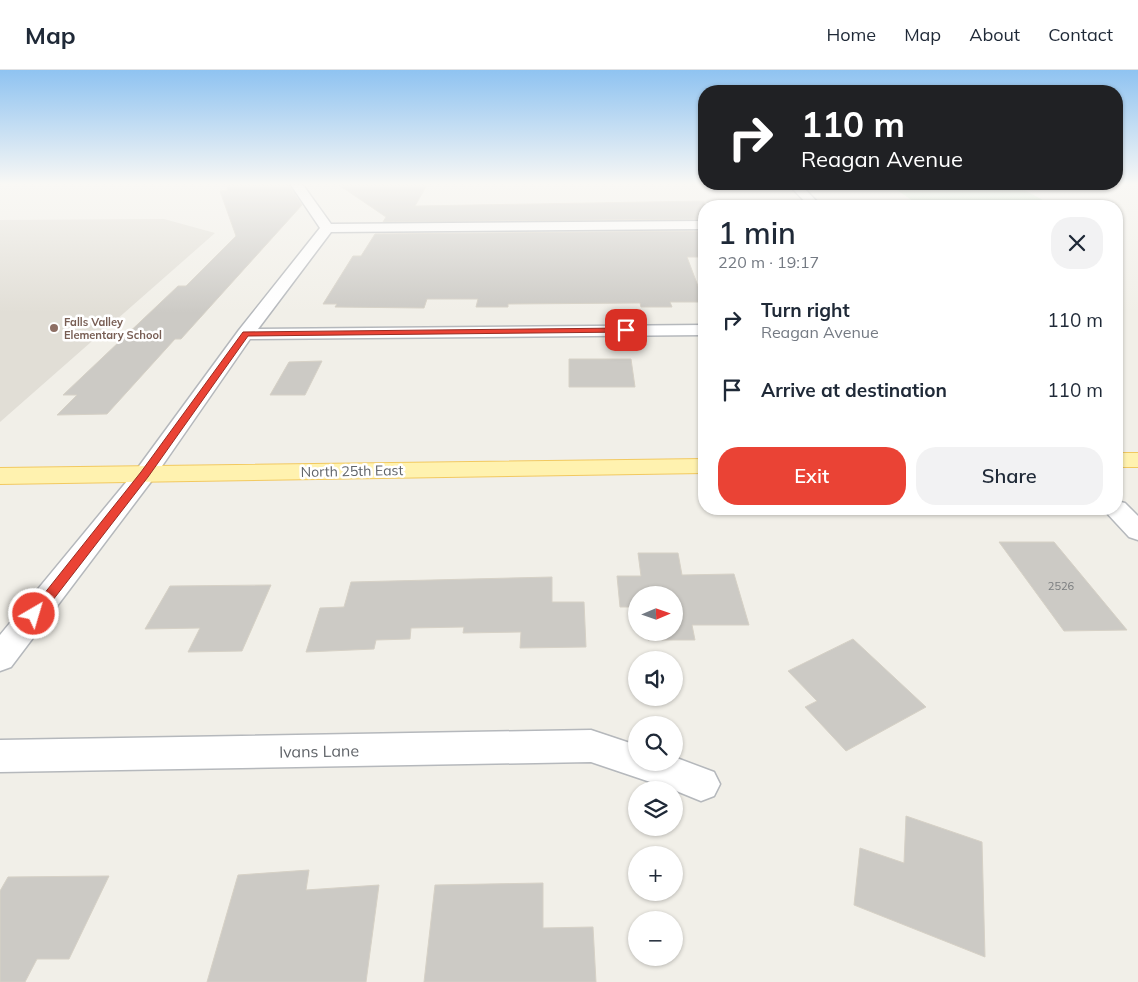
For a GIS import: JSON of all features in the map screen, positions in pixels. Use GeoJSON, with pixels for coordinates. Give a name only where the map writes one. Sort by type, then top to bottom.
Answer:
{"type":"FeatureCollection","features":[{"type":"Feature","properties":{"kind":"main road"},"geometry":{"type":"LineString","coordinates":[[1123,460],[1138,460]]}},
{"type":"Feature","properties":{"kind":"main road","name":"North 25th East"},"geometry":{"type":"LineString","coordinates":[[0,476],[698,466]]}},
{"type":"Feature","properties":{"kind":"street"},"geometry":{"type":"LineString","coordinates":[[0,658],[145,474],[245,334],[327,228],[382,228]]}},
{"type":"Feature","properties":{"kind":"street"},"geometry":{"type":"LineString","coordinates":[[245,334],[698,330]]}},
{"type":"Feature","properties":{"kind":"street"},"geometry":{"type":"LineString","coordinates":[[1122,515],[1138,531]]}},
{"type":"Feature","properties":{"kind":"street","name":"Ivans Lane"},"geometry":{"type":"LineString","coordinates":[[0,756],[591,746],[628,759]]}},
{"type":"Feature","properties":{"kind":"street","name":"Ivans Lane"},"geometry":{"type":"LineString","coordinates":[[664,771],[701,784]]}},
{"type":"Feature","properties":{"kind":"shaded area","name":"Falls Valley Elementary School"},"geometry":{"type":"Polygon","coordinates":[[[0,228],[195,228],[215,233],[0,422],[0,228]]]}},
{"type":"Feature","properties":{"kind":"building"},"geometry":{"type":"Polygon","coordinates":[[[233,228],[282,228],[181,339],[175,339],[107,414],[57,415],[77,395],[63,395],[178,286],[186,286],[236,236],[233,228]]]}},
{"type":"Feature","properties":{"kind":"building"},"geometry":{"type":"Polygon","coordinates":[[[698,231],[698,257],[687,257],[698,286],[698,302],[670,302],[672,307],[641,307],[640,303],[508,304],[508,307],[476,307],[478,299],[427,299],[424,308],[335,307],[337,304],[323,304],[353,256],[361,256],[375,234],[698,231]]]}},
{"type":"Feature","properties":{"kind":"building"},"geometry":{"type":"Polygon","coordinates":[[[569,359],[631,359],[635,387],[569,387],[569,359]]]}},
{"type":"Feature","properties":{"kind":"building"},"geometry":{"type":"Polygon","coordinates":[[[322,361],[305,395],[270,395],[289,362],[322,361]]]}},
{"type":"Feature","properties":{"kind":"building"},"geometry":{"type":"Polygon","coordinates":[[[999,542],[1054,542],[1127,630],[1064,631],[999,542]]]}},
{"type":"Feature","properties":{"kind":"building"},"geometry":{"type":"Polygon","coordinates":[[[638,553],[678,553],[682,575],[734,574],[749,625],[692,625],[695,640],[683,640],[683,586],[628,586],[628,607],[620,607],[617,576],[641,576],[638,553]]]}},
{"type":"Feature","properties":{"kind":"building"},"geometry":{"type":"Polygon","coordinates":[[[552,577],[552,602],[584,602],[586,647],[520,648],[521,632],[463,633],[464,627],[411,628],[410,639],[376,640],[374,649],[306,652],[320,608],[344,607],[351,582],[552,577]]]}},
{"type":"Feature","properties":{"kind":"building"},"geometry":{"type":"Polygon","coordinates":[[[271,585],[242,651],[188,652],[200,628],[145,629],[170,586],[271,585]]]}},
{"type":"Feature","properties":{"kind":"building"},"geometry":{"type":"Polygon","coordinates":[[[853,639],[926,707],[846,751],[805,707],[817,701],[788,671],[853,639]]]}},
{"type":"Feature","properties":{"kind":"building"},"geometry":{"type":"Polygon","coordinates":[[[906,816],[982,842],[985,957],[854,905],[860,848],[904,863],[906,816]]]}},
{"type":"Feature","properties":{"kind":"building"},"geometry":{"type":"Polygon","coordinates":[[[309,870],[306,890],[379,885],[366,982],[207,982],[238,875],[309,870]]]}},
{"type":"Feature","properties":{"kind":"building"},"geometry":{"type":"Polygon","coordinates":[[[109,876],[69,959],[37,959],[25,982],[0,982],[0,891],[8,877],[109,876]]]}},
{"type":"Feature","properties":{"kind":"building"},"geometry":{"type":"Polygon","coordinates":[[[543,883],[543,928],[593,927],[596,982],[424,982],[435,885],[543,883]]]}},
{"type":"Feature","properties":{"kind":"place","name":"Falls Valley Elementary School"},"geometry":{"type":"Point","coordinates":[54,328]}},
{"type":"Feature","properties":{"kind":"route"},"geometry":{"type":"LineString","coordinates":[[34,614],[145,474],[245,334],[626,330]]}}]}
